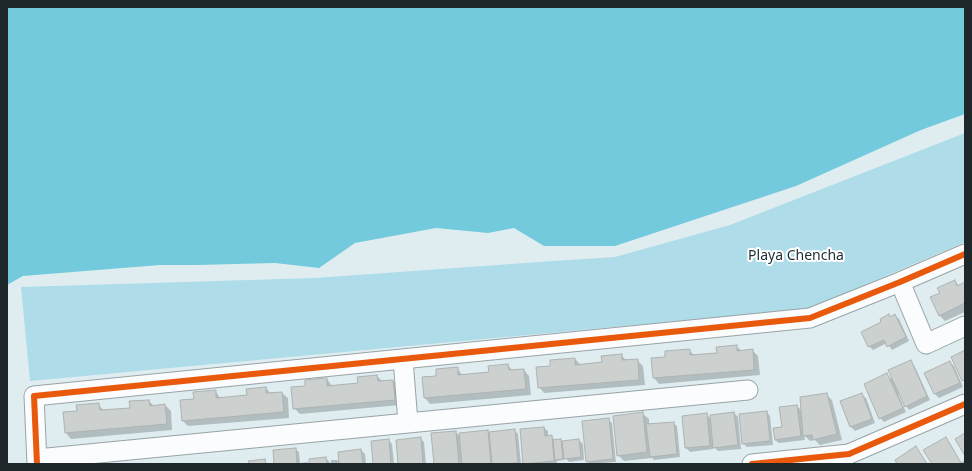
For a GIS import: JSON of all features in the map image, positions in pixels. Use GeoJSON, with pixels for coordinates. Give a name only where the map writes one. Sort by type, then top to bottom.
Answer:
{"type":"FeatureCollection","features":[{"type":"Feature","properties":{"kind":"street"},"geometry":{"type":"LineString","coordinates":[[748,390],[408,423],[37,462],[34,396],[810,318],[965,254]]}},
{"type":"Feature","properties":{"kind":"street"},"geometry":{"type":"LineString","coordinates":[[900,282],[926,344],[965,326]]}},
{"type":"Feature","properties":{"kind":"street"},"geometry":{"type":"LineString","coordinates":[[403,359],[408,423]]}},
{"type":"Feature","properties":{"kind":"street"},"geometry":{"type":"LineString","coordinates":[[752,464],[850,459],[965,404]]}},
{"type":"Feature","properties":{"kind":"green space","name":"Playa Chencha"},"geometry":{"type":"Polygon","coordinates":[[[965,133],[965,242],[809,309],[30,381],[21,287],[315,278],[615,257],[730,225],[965,133]]]}},
{"type":"Feature","properties":{"kind":"water"},"geometry":{"type":"Polygon","coordinates":[[[7,7],[965,7],[965,114],[921,130],[796,186],[615,246],[544,246],[514,228],[488,233],[436,228],[355,243],[319,268],[275,263],[160,265],[23,276],[7,285],[7,7]]]}},
{"type":"Feature","properties":{"kind":"building"},"geometry":{"type":"Polygon","coordinates":[[[955,280],[957,286],[965,282],[965,303],[939,316],[930,297],[940,293],[937,288],[955,280]]]}},
{"type":"Feature","properties":{"kind":"building"},"geometry":{"type":"Polygon","coordinates":[[[889,314],[890,317],[895,314],[906,337],[887,347],[884,340],[868,347],[861,332],[881,322],[880,319],[889,314]]]}},
{"type":"Feature","properties":{"kind":"building"},"geometry":{"type":"Polygon","coordinates":[[[737,345],[737,351],[753,349],[754,370],[653,378],[651,358],[665,357],[665,351],[690,349],[690,355],[717,353],[716,347],[737,345]]]}},
{"type":"Feature","properties":{"kind":"building"},"geometry":{"type":"Polygon","coordinates":[[[965,350],[965,380],[962,381],[951,357],[965,350]]]}},
{"type":"Feature","properties":{"kind":"building"},"geometry":{"type":"Polygon","coordinates":[[[622,354],[622,360],[638,359],[639,380],[538,388],[536,367],[550,366],[550,360],[575,358],[575,365],[602,362],[601,356],[622,354]]]}},
{"type":"Feature","properties":{"kind":"building"},"geometry":{"type":"Polygon","coordinates":[[[911,360],[927,396],[905,407],[888,370],[911,360]]]}},
{"type":"Feature","properties":{"kind":"building"},"geometry":{"type":"Polygon","coordinates":[[[950,361],[960,383],[934,394],[924,373],[950,361]]]}},
{"type":"Feature","properties":{"kind":"building"},"geometry":{"type":"Polygon","coordinates":[[[508,364],[509,370],[524,369],[526,389],[424,398],[422,377],[436,376],[436,369],[458,367],[458,375],[489,372],[488,366],[508,364]]]}},
{"type":"Feature","properties":{"kind":"building"},"geometry":{"type":"Polygon","coordinates":[[[887,373],[903,408],[879,419],[864,384],[887,373]]]}},
{"type":"Feature","properties":{"kind":"building"},"geometry":{"type":"Polygon","coordinates":[[[377,375],[378,381],[393,380],[395,400],[293,409],[291,387],[305,386],[305,380],[327,378],[327,386],[358,383],[357,377],[377,375]]]}},
{"type":"Feature","properties":{"kind":"building"},"geometry":{"type":"Polygon","coordinates":[[[266,387],[266,393],[282,392],[284,412],[182,421],[180,400],[194,399],[193,392],[216,390],[216,398],[247,395],[246,389],[266,387]]]}},
{"type":"Feature","properties":{"kind":"building"},"geometry":{"type":"Polygon","coordinates":[[[827,393],[837,434],[813,440],[812,435],[803,436],[800,397],[827,393]]]}},
{"type":"Feature","properties":{"kind":"building"},"geometry":{"type":"Polygon","coordinates":[[[862,393],[872,419],[850,427],[840,401],[862,393]]]}},
{"type":"Feature","properties":{"kind":"building"},"geometry":{"type":"Polygon","coordinates":[[[149,400],[150,406],[165,404],[167,424],[65,433],[63,412],[77,411],[76,405],[99,403],[100,410],[130,408],[129,401],[149,400]]]}},
{"type":"Feature","properties":{"kind":"building"},"geometry":{"type":"Polygon","coordinates":[[[797,405],[801,436],[775,440],[773,428],[782,427],[779,407],[797,405]]]}},
{"type":"Feature","properties":{"kind":"building"},"geometry":{"type":"Polygon","coordinates":[[[767,411],[770,441],[742,444],[739,414],[767,411]]]}},
{"type":"Feature","properties":{"kind":"building"},"geometry":{"type":"Polygon","coordinates":[[[643,412],[647,452],[617,456],[613,416],[643,412]]]}},
{"type":"Feature","properties":{"kind":"building"},"geometry":{"type":"Polygon","coordinates":[[[734,412],[738,445],[713,448],[710,415],[734,412]]]}},
{"type":"Feature","properties":{"kind":"building"},"geometry":{"type":"Polygon","coordinates":[[[707,413],[710,446],[685,448],[682,416],[707,413]]]}},
{"type":"Feature","properties":{"kind":"building"},"geometry":{"type":"Polygon","coordinates":[[[609,418],[613,459],[586,462],[582,421],[609,418]]]}},
{"type":"Feature","properties":{"kind":"building"},"geometry":{"type":"Polygon","coordinates":[[[674,422],[677,454],[650,457],[646,424],[674,422]]]}},
{"type":"Feature","properties":{"kind":"building"},"geometry":{"type":"Polygon","coordinates":[[[544,427],[545,436],[552,435],[554,461],[523,464],[520,429],[544,427]]]}},
{"type":"Feature","properties":{"kind":"building"},"geometry":{"type":"Polygon","coordinates":[[[515,429],[518,463],[492,464],[489,432],[515,429]]]}},
{"type":"Feature","properties":{"kind":"building"},"geometry":{"type":"Polygon","coordinates":[[[488,430],[491,464],[462,464],[459,433],[488,430]]]}},
{"type":"Feature","properties":{"kind":"building"},"geometry":{"type":"Polygon","coordinates":[[[456,431],[459,464],[434,464],[431,433],[456,431]]]}},
{"type":"Feature","properties":{"kind":"building"},"geometry":{"type":"Polygon","coordinates":[[[965,433],[965,456],[955,439],[965,433]]]}},
{"type":"Feature","properties":{"kind":"building"},"geometry":{"type":"Polygon","coordinates":[[[421,437],[423,464],[398,464],[396,440],[421,437]]]}},
{"type":"Feature","properties":{"kind":"building"},"geometry":{"type":"Polygon","coordinates":[[[946,437],[961,463],[964,461],[965,464],[932,464],[923,450],[946,437]]]}},
{"type":"Feature","properties":{"kind":"building"},"geometry":{"type":"Polygon","coordinates":[[[389,439],[391,464],[373,464],[371,441],[389,439]]]}},
{"type":"Feature","properties":{"kind":"building"},"geometry":{"type":"Polygon","coordinates":[[[561,439],[563,459],[555,460],[553,440],[561,439]]]}},
{"type":"Feature","properties":{"kind":"building"},"geometry":{"type":"Polygon","coordinates":[[[579,439],[581,457],[564,459],[562,441],[579,439]]]}},
{"type":"Feature","properties":{"kind":"building"},"geometry":{"type":"Polygon","coordinates":[[[916,446],[927,464],[897,464],[895,460],[916,446]]]}},
{"type":"Feature","properties":{"kind":"building"},"geometry":{"type":"Polygon","coordinates":[[[296,448],[297,464],[274,464],[273,450],[296,448]]]}},
{"type":"Feature","properties":{"kind":"building"},"geometry":{"type":"Polygon","coordinates":[[[361,449],[363,464],[339,464],[338,452],[361,449]]]}},
{"type":"Feature","properties":{"kind":"building"},"geometry":{"type":"Polygon","coordinates":[[[326,457],[327,464],[309,464],[309,459],[326,457]]]}},
{"type":"Feature","properties":{"kind":"building"},"geometry":{"type":"Polygon","coordinates":[[[265,459],[266,464],[249,464],[248,461],[265,459]]]}},
{"type":"Feature","properties":{"kind":"cycle path"},"geometry":{"type":"LineString","coordinates":[[37,464],[34,396],[810,318],[965,254]]}},
{"type":"Feature","properties":{"kind":"cycle path"},"geometry":{"type":"LineString","coordinates":[[752,464],[849,454],[965,404]]}}]}
